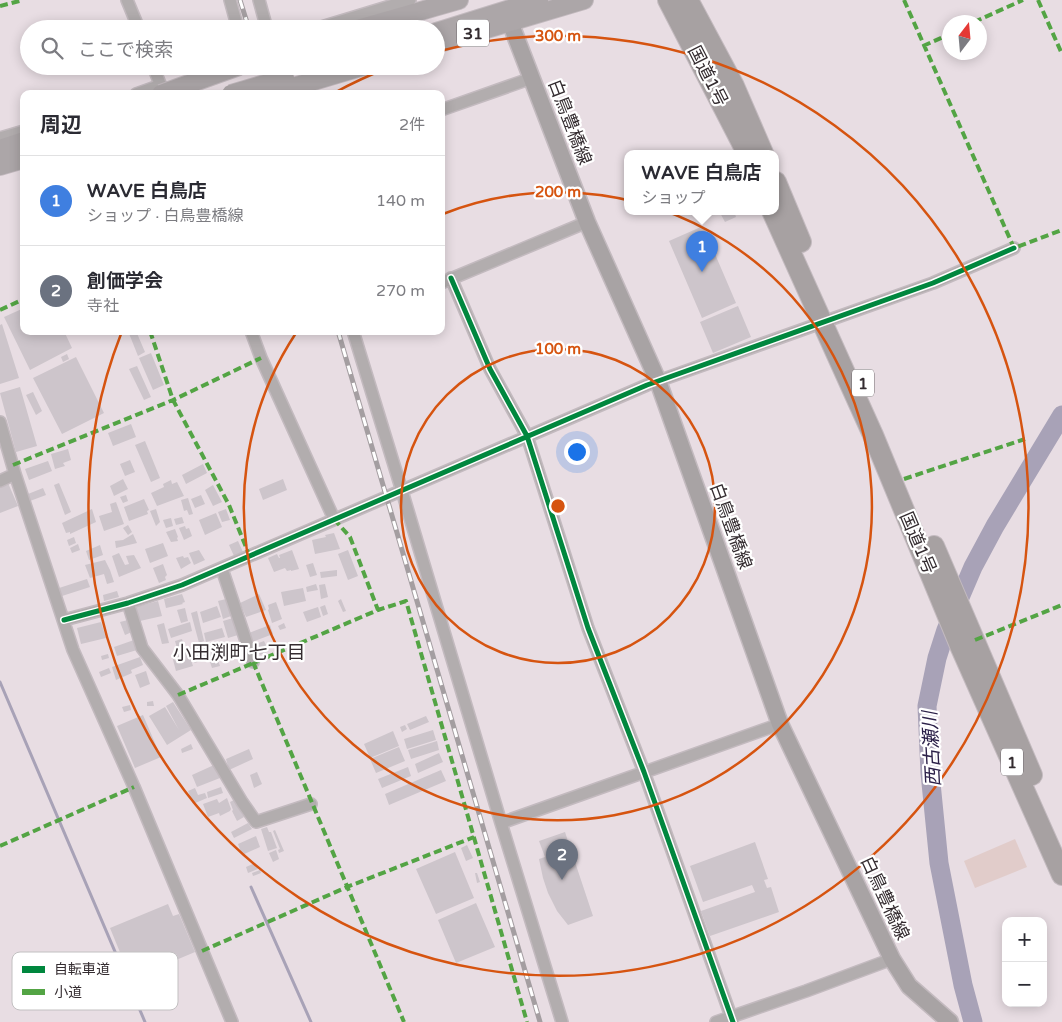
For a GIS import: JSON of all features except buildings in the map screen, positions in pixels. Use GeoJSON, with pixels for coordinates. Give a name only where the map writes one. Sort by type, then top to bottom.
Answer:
{"type":"FeatureCollection","features":[{"type":"Feature","properties":{"kind":"highway","name":"国道1号"},"geometry":{"type":"LineString","coordinates":[[668,0],[745,150]]}},
{"type":"Feature","properties":{"kind":"highway","name":"国道1号"},"geometry":{"type":"LineString","coordinates":[[688,0],[734,86],[762,150]]}},
{"type":"Feature","properties":{"kind":"highway","name":"国道1号"},"geometry":{"type":"LineString","coordinates":[[779,190],[873,435],[961,648],[1062,875]]}},
{"type":"Feature","properties":{"kind":"highway","name":"国道1号"},"geometry":{"type":"LineString","coordinates":[[774,215],[829,321],[950,583],[1062,843]]}},
{"type":"Feature","properties":{"kind":"main road","name":"31"},"geometry":{"type":"LineString","coordinates":[[379,20],[415,5],[459,0]]}},
{"type":"Feature","properties":{"kind":"main road","name":"31"},"geometry":{"type":"LineString","coordinates":[[445,29],[539,0]]}},
{"type":"Feature","properties":{"kind":"main road","name":"31"},"geometry":{"type":"LineString","coordinates":[[445,41],[584,0]]}},
{"type":"Feature","properties":{"kind":"main road","name":"白鳥豊橋線"},"geometry":{"type":"LineString","coordinates":[[510,22],[587,222],[658,381],[780,724],[892,959],[909,986],[950,1022]]}},
{"type":"Feature","properties":{"kind":"main road"},"geometry":{"type":"LineString","coordinates":[[165,90],[211,75]]}},
{"type":"Feature","properties":{"kind":"main road"},"geometry":{"type":"LineString","coordinates":[[244,90],[294,75]]}},
{"type":"Feature","properties":{"kind":"main road"},"geometry":{"type":"LineString","coordinates":[[283,90],[334,75]]}},
{"type":"Feature","properties":{"kind":"main road"},"geometry":{"type":"LineString","coordinates":[[0,149],[20,142]]}},
{"type":"Feature","properties":{"kind":"main road"},"geometry":{"type":"LineString","coordinates":[[0,156],[20,151]]}},
{"type":"Feature","properties":{"kind":"main road"},"geometry":{"type":"LineString","coordinates":[[0,166],[20,160]]}},
{"type":"Feature","properties":{"kind":"street"},"geometry":{"type":"LineString","coordinates":[[127,0],[135,20]]}},
{"type":"Feature","properties":{"kind":"street"},"geometry":{"type":"LineString","coordinates":[[230,0],[236,20]]}},
{"type":"Feature","properties":{"kind":"street"},"geometry":{"type":"LineString","coordinates":[[259,0],[265,20]]}},
{"type":"Feature","properties":{"kind":"street"},"geometry":{"type":"LineString","coordinates":[[352,20],[415,5]]}},
{"type":"Feature","properties":{"kind":"street"},"geometry":{"type":"LineString","coordinates":[[156,75],[162,90]]}},
{"type":"Feature","properties":{"kind":"street"},"geometry":{"type":"LineString","coordinates":[[280,75],[284,90]]}},
{"type":"Feature","properties":{"kind":"street"},"geometry":{"type":"LineString","coordinates":[[445,109],[532,78]]}},
{"type":"Feature","properties":{"kind":"street"},"geometry":{"type":"LineString","coordinates":[[0,138],[20,132]]}},
{"type":"Feature","properties":{"kind":"street"},"geometry":{"type":"LineString","coordinates":[[0,174],[20,168]]}},
{"type":"Feature","properties":{"kind":"street"},"geometry":{"type":"LineString","coordinates":[[587,222],[446,281],[490,368],[528,436],[588,628],[644,772],[732,1019]]}},
{"type":"Feature","properties":{"kind":"street"},"geometry":{"type":"LineString","coordinates":[[64,620],[128,603],[182,585],[658,381],[808,326],[829,321],[934,283],[1014,248]]}},
{"type":"Feature","properties":{"kind":"street"},"geometry":{"type":"LineString","coordinates":[[252,335],[261,358],[334,519]]}},
{"type":"Feature","properties":{"kind":"street"},"geometry":{"type":"LineString","coordinates":[[354,335],[562,1022]]}},
{"type":"Feature","properties":{"kind":"street"},"geometry":{"type":"LineString","coordinates":[[0,422],[15,474],[73,650],[134,787],[232,1022]]}},
{"type":"Feature","properties":{"kind":"street"},"geometry":{"type":"LineString","coordinates":[[0,481],[15,474]]}},
{"type":"Feature","properties":{"kind":"street"},"geometry":{"type":"LineString","coordinates":[[222,569],[253,662]]}},
{"type":"Feature","properties":{"kind":"street"},"geometry":{"type":"LineString","coordinates":[[128,603],[142,648],[178,695],[256,822],[311,804]]}},
{"type":"Feature","properties":{"kind":"street"},"geometry":{"type":"LineString","coordinates":[[501,823],[780,724]]}},
{"type":"Feature","properties":{"kind":"street"},"geometry":{"type":"LineString","coordinates":[[716,1022],[732,1019],[892,959]]}},
{"type":"Feature","properties":{"kind":"shaded area"},"geometry":{"type":"Polygon","coordinates":[[[1015,839],[1027,867],[975,888],[964,861],[1015,839]]]}},
{"type":"Feature","properties":{"kind":"waterway","name":"西古瀬川"},"geometry":{"type":"LineString","coordinates":[[973,1022],[963,985],[939,863],[930,773],[927,706],[937,658],[946,630],[973,567],[995,526],[1062,415]]}},
{"type":"Feature","properties":{"kind":"waterway"},"geometry":{"type":"LineString","coordinates":[[0,682],[115,952]]}},
{"type":"Feature","properties":{"kind":"waterway"},"geometry":{"type":"LineString","coordinates":[[251,887],[311,1022]]}},
{"type":"Feature","properties":{"kind":"waterway"},"geometry":{"type":"LineString","coordinates":[[140,1010],[145,1022]]}},
{"type":"Feature","properties":{"kind":"railway"},"geometry":{"type":"LineString","coordinates":[[240,0],[246,20]]}},
{"type":"Feature","properties":{"kind":"railway"},"geometry":{"type":"LineString","coordinates":[[263,75],[267,90]]}},
{"type":"Feature","properties":{"kind":"railway"},"geometry":{"type":"LineString","coordinates":[[339,335],[540,1022]]}},
{"type":"Feature","properties":{"kind":"marked path"},"geometry":{"type":"LineString","coordinates":[[0,6],[23,0]]}},
{"type":"Feature","properties":{"kind":"marked path"},"geometry":{"type":"LineString","coordinates":[[904,0],[1014,248],[1062,230]]}},
{"type":"Feature","properties":{"kind":"marked path"},"geometry":{"type":"LineString","coordinates":[[987,16],[1023,0]]}},
{"type":"Feature","properties":{"kind":"marked path"},"geometry":{"type":"LineString","coordinates":[[1038,0],[1062,54]]}},
{"type":"Feature","properties":{"kind":"marked path"},"geometry":{"type":"LineString","coordinates":[[923,46],[942,38]]}},
{"type":"Feature","properties":{"kind":"marked path"},"geometry":{"type":"LineString","coordinates":[[0,310],[20,301]]}},
{"type":"Feature","properties":{"kind":"marked path"},"geometry":{"type":"LineString","coordinates":[[151,335],[173,400],[229,505],[250,557]]}},
{"type":"Feature","properties":{"kind":"marked path"},"geometry":{"type":"LineString","coordinates":[[13,465],[173,400],[261,358]]}},
{"type":"Feature","properties":{"kind":"marked path"},"geometry":{"type":"LineString","coordinates":[[904,479],[1025,439]]}},
{"type":"Feature","properties":{"kind":"marked path"},"geometry":{"type":"LineString","coordinates":[[334,519],[350,537],[378,610]]}},
{"type":"Feature","properties":{"kind":"marked path"},"geometry":{"type":"LineString","coordinates":[[178,695],[378,610],[406,601],[527,1022]]}},
{"type":"Feature","properties":{"kind":"marked path"},"geometry":{"type":"LineString","coordinates":[[975,640],[1062,605]]}},
{"type":"Feature","properties":{"kind":"marked path"},"geometry":{"type":"LineString","coordinates":[[253,662],[404,1022]]}},
{"type":"Feature","properties":{"kind":"marked path"},"geometry":{"type":"LineString","coordinates":[[0,846],[134,787]]}},
{"type":"Feature","properties":{"kind":"marked path"},"geometry":{"type":"LineString","coordinates":[[202,951],[347,887],[474,837]]}},
{"type":"Feature","properties":{"kind":"cycle path"},"geometry":{"type":"LineString","coordinates":[[64,620],[128,603],[182,585],[647,385],[933,283],[1014,248]]}},
{"type":"Feature","properties":{"kind":"cycle path"},"geometry":{"type":"LineString","coordinates":[[451,278],[490,369],[527,436],[588,628],[644,772],[733,1022]]}},
{"type":"Feature","properties":{"kind":"place","name":"WAVE 白鳥店"},"geometry":{"type":"Point","coordinates":[702,272]}},
{"type":"Feature","properties":{"kind":"place","name":"創価学会"},"geometry":{"type":"Point","coordinates":[562,880]}},
{"type":"Feature","properties":{"kind":"district","name":"小田渕町七丁目"},"geometry":{"type":"Point","coordinates":[239,652]}}]}
